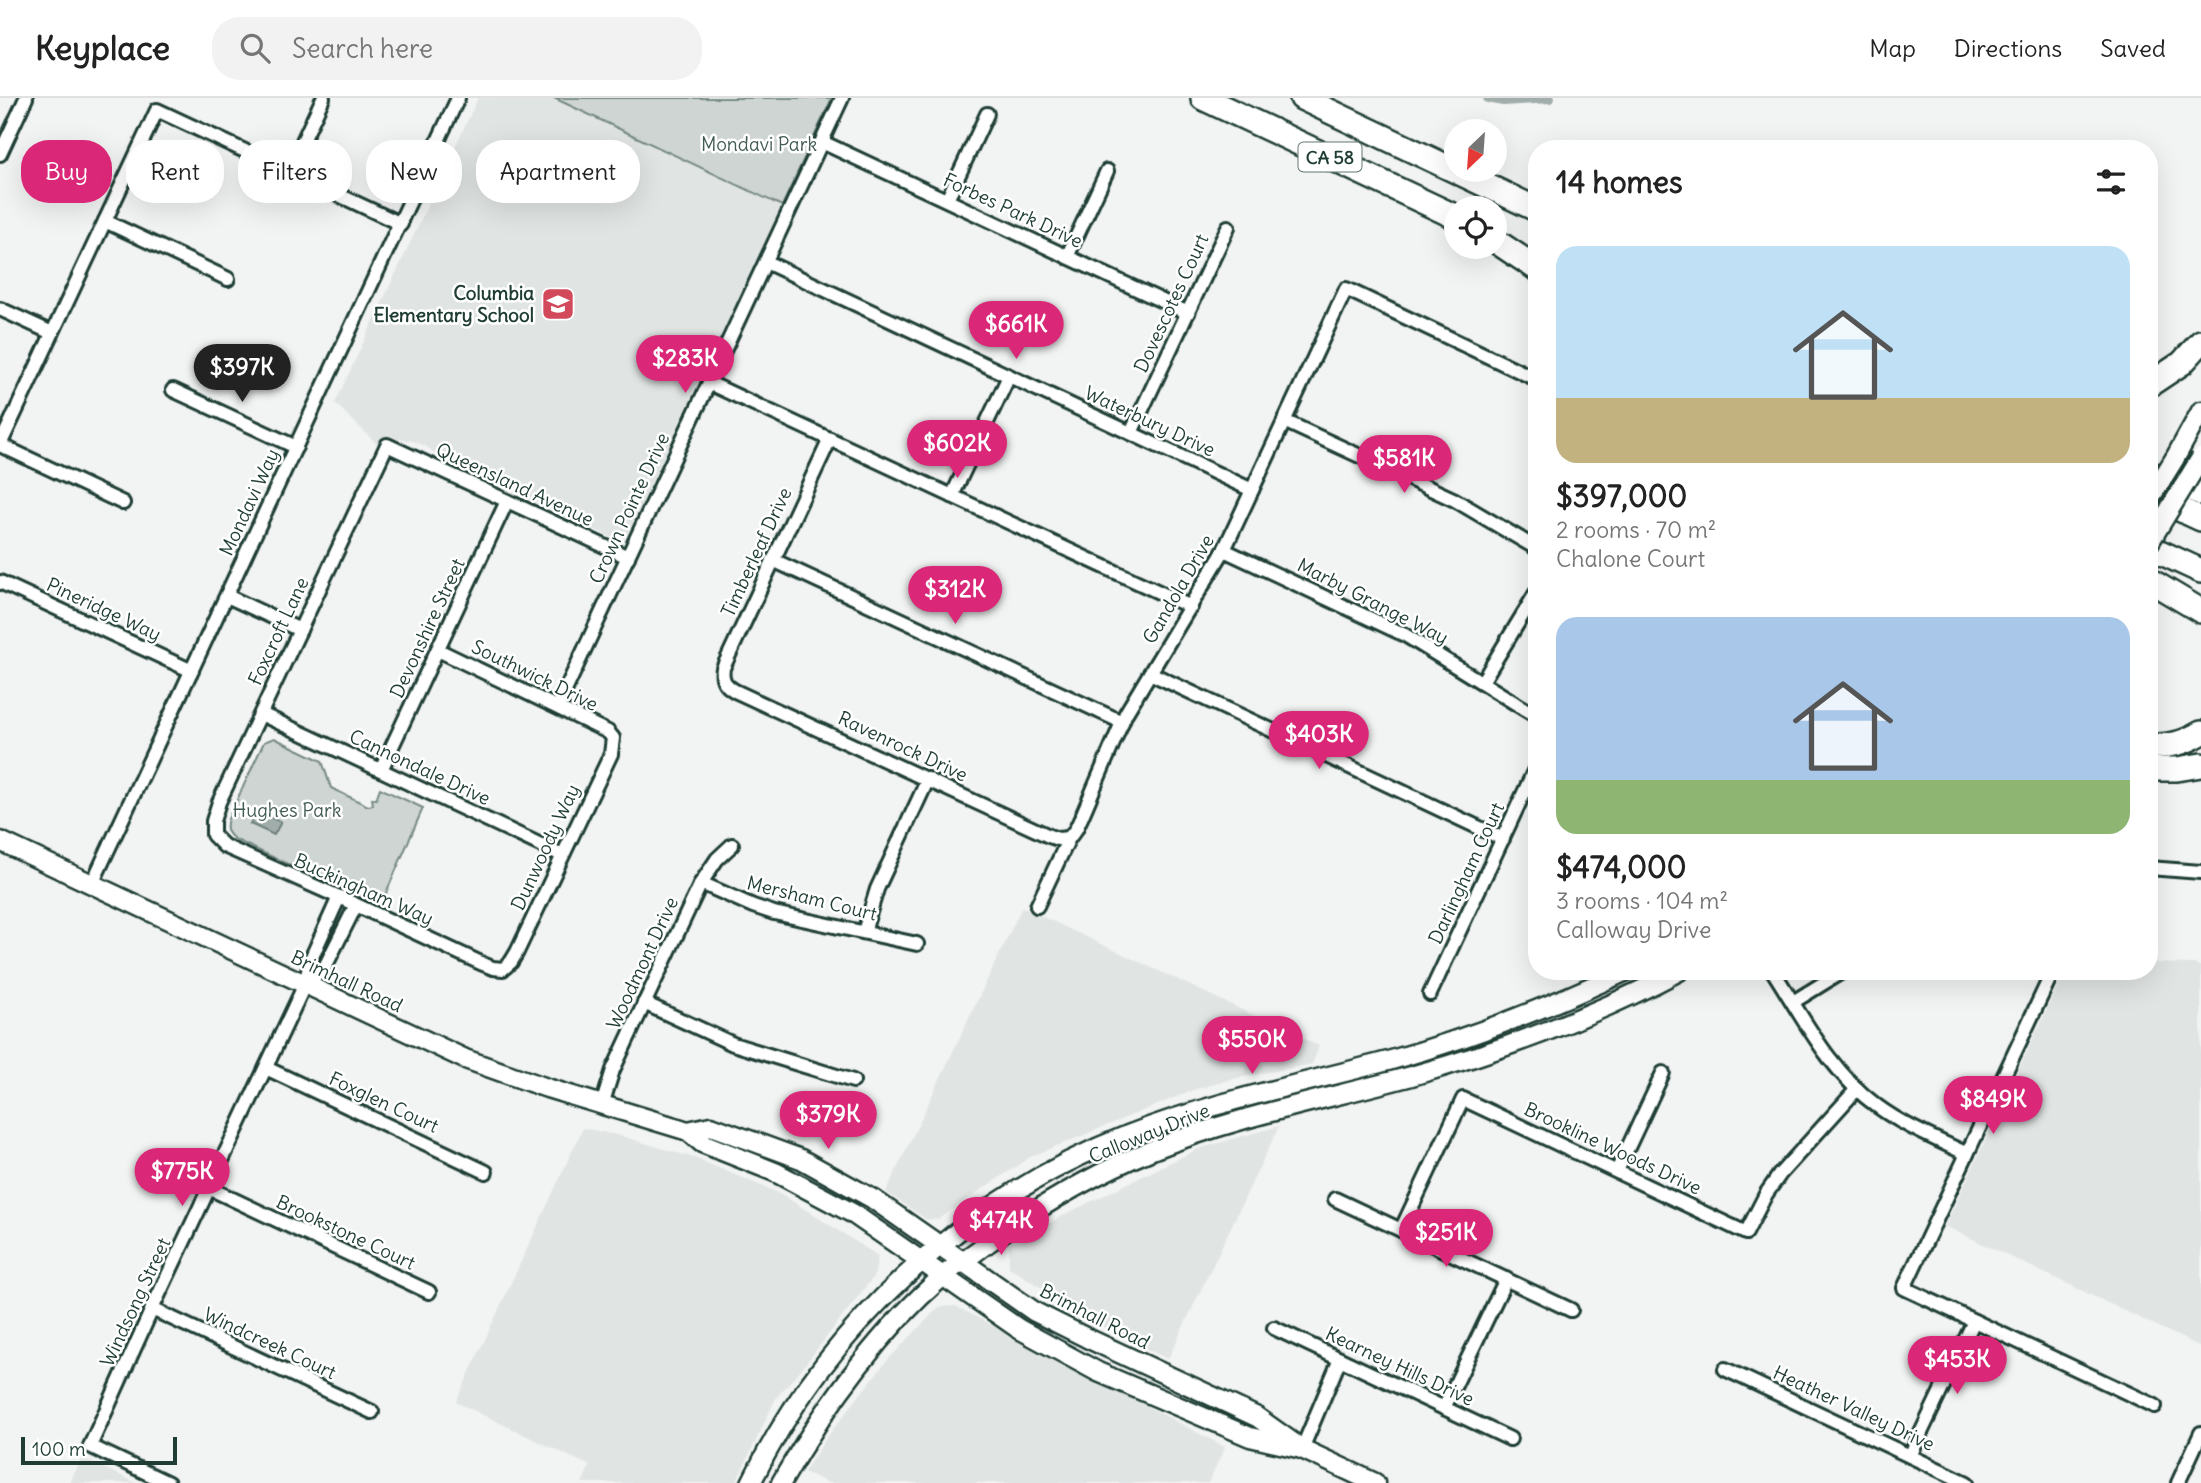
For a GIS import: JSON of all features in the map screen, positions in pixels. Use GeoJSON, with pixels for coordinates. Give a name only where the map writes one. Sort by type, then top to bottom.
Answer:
{"type":"FeatureCollection","features":[{"type":"Feature","properties":{"kind":"highway","name":"CA 58"},"geometry":{"type":"LineString","coordinates":[[1203,98],[1444,211]]}},
{"type":"Feature","properties":{"kind":"highway","name":"CA 58"},"geometry":{"type":"LineString","coordinates":[[1302,98],[1444,165]]}},
{"type":"Feature","properties":{"kind":"highway","name":"CA 58"},"geometry":{"type":"LineString","coordinates":[[1480,182],[1528,205]]}},
{"type":"Feature","properties":{"kind":"highway"},"geometry":{"type":"LineString","coordinates":[[1480,182],[1528,199]]}},
{"type":"Feature","properties":{"kind":"highway"},"geometry":{"type":"LineString","coordinates":[[1507,243],[1528,252]]}},
{"type":"Feature","properties":{"kind":"highway"},"geometry":{"type":"LineString","coordinates":[[1507,247],[1528,262]]}},
{"type":"Feature","properties":{"kind":"highway"},"geometry":{"type":"LineString","coordinates":[[2158,380],[2182,363],[2201,342]]}},
{"type":"Feature","properties":{"kind":"highway"},"geometry":{"type":"LineString","coordinates":[[2158,476],[2201,493]]}},
{"type":"Feature","properties":{"kind":"highway"},"geometry":{"type":"LineString","coordinates":[[2158,501],[2201,519]]}},
{"type":"Feature","properties":{"kind":"highway"},"geometry":{"type":"LineString","coordinates":[[2158,550],[2201,571]]}},
{"type":"Feature","properties":{"kind":"highway"},"geometry":{"type":"LineString","coordinates":[[2158,585],[2201,611]]}},
{"type":"Feature","properties":{"kind":"highway"},"geometry":{"type":"LineString","coordinates":[[2158,746],[2174,745],[2201,733]]}},
{"type":"Feature","properties":{"kind":"highway"},"geometry":{"type":"LineString","coordinates":[[2158,769],[2201,765]]}},
{"type":"Feature","properties":{"kind":"main road"},"geometry":{"type":"LineString","coordinates":[[2158,484],[2201,411]]}},
{"type":"Feature","properties":{"kind":"main road"},"geometry":{"type":"LineString","coordinates":[[2158,530],[2201,458]]}},
{"type":"Feature","properties":{"kind":"main road","name":"Brimhall Road"},"geometry":{"type":"LineString","coordinates":[[0,841],[465,1059],[523,1081],[688,1131],[702,1143],[775,1172],[874,1226],[1019,1329],[1093,1369],[1250,1437],[1302,1449]]}},
{"type":"Feature","properties":{"kind":"main road","name":"Calloway Drive"},"geometry":{"type":"LineString","coordinates":[[751,1483],[764,1456],[802,1398],[851,1333],[921,1261],[1010,1195],[1080,1156],[1157,1124],[1388,1061],[1475,1034],[1569,998],[1607,980]]}},
{"type":"Feature","properties":{"kind":"main road","name":"Calloway Drive"},"geometry":{"type":"LineString","coordinates":[[781,1483],[829,1405],[875,1346],[942,1276],[1062,1194],[1151,1150],[1222,1126],[1500,1049],[1594,1013],[1661,980]]}},
{"type":"Feature","properties":{"kind":"main road"},"geometry":{"type":"LineString","coordinates":[[1222,1126],[1238,1113],[1282,1101],[1297,1084]]}},
{"type":"Feature","properties":{"kind":"main road"},"geometry":{"type":"LineString","coordinates":[[1122,1163],[1134,1147],[1206,1120],[1221,1105]]}},
{"type":"Feature","properties":{"kind":"main road","name":"Brimhall Road"},"geometry":{"type":"LineString","coordinates":[[688,1131],[711,1126],[801,1159],[873,1199],[1035,1312],[1256,1417],[1302,1449],[1375,1483]]}},
{"type":"Feature","properties":{"kind":"main road"},"geometry":{"type":"LineString","coordinates":[[1093,1369],[1112,1366],[1162,1389],[1208,1394]]}},
{"type":"Feature","properties":{"kind":"main road"},"geometry":{"type":"LineString","coordinates":[[770,1483],[805,1422],[806,1413],[802,1398]]}},
{"type":"Feature","properties":{"kind":"street"},"geometry":{"type":"LineString","coordinates":[[0,154],[26,98]]}},
{"type":"Feature","properties":{"kind":"street"},"geometry":{"type":"LineString","coordinates":[[303,140],[323,98]]}},
{"type":"Feature","properties":{"kind":"street","name":"Mondavi Way"},"geometry":{"type":"LineString","coordinates":[[92,884],[458,98]]}},
{"type":"Feature","properties":{"kind":"street","name":"Crown Pointe Drive"},"geometry":{"type":"LineString","coordinates":[[558,706],[842,98]]}},
{"type":"Feature","properties":{"kind":"street"},"geometry":{"type":"LineString","coordinates":[[123,503],[0,445],[157,110],[238,147]]}},
{"type":"Feature","properties":{"kind":"street"},"geometry":{"type":"LineString","coordinates":[[947,200],[987,114]]}},
{"type":"Feature","properties":{"kind":"street","name":"Forbes Park Drive"},"geometry":{"type":"LineString","coordinates":[[822,142],[1188,313]]}},
{"type":"Feature","properties":{"kind":"street"},"geometry":{"type":"LineString","coordinates":[[1067,257],[1107,171]]}},
{"type":"Feature","properties":{"kind":"street"},"geometry":{"type":"LineString","coordinates":[[352,201],[401,224]]}},
{"type":"Feature","properties":{"kind":"street"},"geometry":{"type":"LineString","coordinates":[[105,222],[228,279]]}},
{"type":"Feature","properties":{"kind":"street","name":"Dovescotes Court"},"geometry":{"type":"LineString","coordinates":[[1131,433],[1228,227]]}},
{"type":"Feature","properties":{"kind":"street","name":"Waterbury Drive"},"geometry":{"type":"LineString","coordinates":[[766,262],[1252,490]]}},
{"type":"Feature","properties":{"kind":"street","name":"Gandola Drive"},"geometry":{"type":"LineString","coordinates":[[1037,906],[1069,838],[1076,829],[1122,722],[1224,550],[1346,289],[1528,375]]}},
{"type":"Feature","properties":{"kind":"street"},"geometry":{"type":"LineString","coordinates":[[0,309],[52,334]]}},
{"type":"Feature","properties":{"kind":"street"},"geometry":{"type":"LineString","coordinates":[[953,496],[1009,376]]}},
{"type":"Feature","properties":{"kind":"street"},"geometry":{"type":"LineString","coordinates":[[709,383],[1191,607]]}},
{"type":"Feature","properties":{"kind":"street"},"geometry":{"type":"LineString","coordinates":[[173,390],[296,447]]}},
{"type":"Feature","properties":{"kind":"street"},"geometry":{"type":"LineString","coordinates":[[1284,421],[1455,500],[1528,543]]}},
{"type":"Feature","properties":{"kind":"street","name":"Timberleaf Drive"},"geometry":{"type":"LineString","coordinates":[[723,681],[723,668],[830,439]]}},
{"type":"Feature","properties":{"kind":"street","name":"Queensland Avenue"},"geometry":{"type":"LineString","coordinates":[[387,445],[628,558]]}},
{"type":"Feature","properties":{"kind":"street","name":"Foxcroft Lane"},"geometry":{"type":"LineString","coordinates":[[213,835],[213,821],[219,802],[387,445]]}},
{"type":"Feature","properties":{"kind":"street","name":"Devonshire Street"},"geometry":{"type":"LineString","coordinates":[[381,770],[507,501]]}},
{"type":"Feature","properties":{"kind":"street","name":"Marby Grange Way"},"geometry":{"type":"LineString","coordinates":[[1224,550],[1405,635],[1528,711]]}},
{"type":"Feature","properties":{"kind":"street"},"geometry":{"type":"LineString","coordinates":[[774,560],[1122,722]]}},
{"type":"Feature","properties":{"kind":"street","name":"Pineridge Way"},"geometry":{"type":"LineString","coordinates":[[0,582],[192,671]]}},
{"type":"Feature","properties":{"kind":"street"},"geometry":{"type":"LineString","coordinates":[[227,596],[300,630]]}},
{"type":"Feature","properties":{"kind":"street"},"geometry":{"type":"LineString","coordinates":[[1482,682],[1528,606]]}},
{"type":"Feature","properties":{"kind":"street","name":"Southwick Drive"},"geometry":{"type":"LineString","coordinates":[[438,650],[558,706],[608,732],[613,738]]}},
{"type":"Feature","properties":{"kind":"street"},"geometry":{"type":"LineString","coordinates":[[1150,673],[1503,839]]}},
{"type":"Feature","properties":{"kind":"street","name":"Ravenrock Drive"},"geometry":{"type":"LineString","coordinates":[[723,681],[735,691],[1049,836],[1069,838]]}},
{"type":"Feature","properties":{"kind":"street","name":"Cannondale Drive"},"geometry":{"type":"LineString","coordinates":[[261,714],[562,855]]}},
{"type":"Feature","properties":{"kind":"street","name":"Dunwoody Way"},"geometry":{"type":"LineString","coordinates":[[503,969],[512,962],[517,952],[611,754],[613,738]]}},
{"type":"Feature","properties":{"kind":"street"},"geometry":{"type":"LineString","coordinates":[[864,932],[877,889],[928,779]]}},
{"type":"Feature","properties":{"kind":"street","name":"Darlingham Court"},"geometry":{"type":"LineString","coordinates":[[1430,994],[1528,784]]}},
{"type":"Feature","properties":{"kind":"street","name":"Buckingham Way"},"geometry":{"type":"LineString","coordinates":[[213,835],[224,846],[238,854],[339,897],[483,964],[503,969]]}},
{"type":"Feature","properties":{"kind":"street","name":"Woodmont Drive"},"geometry":{"type":"LineString","coordinates":[[602,1105],[613,1070],[701,883],[717,859],[732,845]]}},
{"type":"Feature","properties":{"kind":"street"},"geometry":{"type":"LineString","coordinates":[[2158,869],[2201,872]]}},
{"type":"Feature","properties":{"kind":"street","name":"Mersham Court"},"geometry":{"type":"LineString","coordinates":[[701,883],[774,913],[917,944]]}},
{"type":"Feature","properties":{"kind":"street","name":"Windsong Street"},"geometry":{"type":"LineString","coordinates":[[168,1483],[90,1446],[305,984],[311,959],[339,897]]}},
{"type":"Feature","properties":{"kind":"street","name":"Windsong Street"},"geometry":{"type":"LineString","coordinates":[[305,984],[325,967],[356,905]]}},
{"type":"Feature","properties":{"kind":"street"},"geometry":{"type":"LineString","coordinates":[[1779,980],[1835,1066],[1857,1089],[1896,1119],[1966,1154]]}},
{"type":"Feature","properties":{"kind":"street"},"geometry":{"type":"LineString","coordinates":[[1793,1002],[1828,980]]}},
{"type":"Feature","properties":{"kind":"street"},"geometry":{"type":"LineString","coordinates":[[2049,980],[1903,1287],[2154,1406]]}},
{"type":"Feature","properties":{"kind":"street"},"geometry":{"type":"LineString","coordinates":[[644,1003],[733,1044],[853,1081]]}},
{"type":"Feature","properties":{"kind":"street","name":"Foxglen Court"},"geometry":{"type":"LineString","coordinates":[[266,1068],[486,1172]]}},
{"type":"Feature","properties":{"kind":"street"},"geometry":{"type":"LineString","coordinates":[[1617,1171],[1663,1073]]}},
{"type":"Feature","properties":{"kind":"street","name":"Brookline Woods Drive"},"geometry":{"type":"LineString","coordinates":[[1401,1230],[1463,1099],[1746,1233],[1766,1194],[1780,1174],[1857,1089]]}},
{"type":"Feature","properties":{"kind":"street","name":"Brookstone Court"},"geometry":{"type":"LineString","coordinates":[[209,1188],[429,1292]]}},
{"type":"Feature","properties":{"kind":"street"},"geometry":{"type":"LineString","coordinates":[[1335,1199],[1571,1310]]}},
{"type":"Feature","properties":{"kind":"street"},"geometry":{"type":"LineString","coordinates":[[1444,1408],[1506,1279]]}},
{"type":"Feature","properties":{"kind":"street","name":"Windcreek Court"},"geometry":{"type":"LineString","coordinates":[[152,1309],[372,1412]]}},
{"type":"Feature","properties":{"kind":"street"},"geometry":{"type":"LineString","coordinates":[[1910,1456],[1974,1321]]}},
{"type":"Feature","properties":{"kind":"street","name":"Kearney Hills Drive"},"geometry":{"type":"LineString","coordinates":[[1274,1328],[1510,1439]]}},
{"type":"Feature","properties":{"kind":"street"},"geometry":{"type":"LineString","coordinates":[[1302,1449],[1340,1359]]}},
{"type":"Feature","properties":{"kind":"street","name":"Heather Valley Drive"},"geometry":{"type":"LineString","coordinates":[[1725,1369],[1967,1483]]}},
{"type":"Feature","properties":{"kind":"street"},"geometry":{"type":"LineString","coordinates":[[2178,1483],[2201,1433]]}},
{"type":"Feature","properties":{"kind":"shaded area","name":"Columbia Elementary School"},"geometry":{"type":"Polygon","coordinates":[[[478,98],[554,98],[782,206],[626,537],[617,540],[414,441],[399,439],[378,445],[335,403],[429,203],[462,203],[462,140],[458,140],[478,98]]]}},
{"type":"Feature","properties":{"kind":"shaded area"},"geometry":{"type":"Polygon","coordinates":[[[256,811],[281,822],[274,835],[250,824],[256,811]]]}},
{"type":"Feature","properties":{"kind":"shaded area"},"geometry":{"type":"Polygon","coordinates":[[[1022,907],[1319,1046],[1312,1064],[1232,1079],[1193,1090],[1030,1157],[938,1219],[926,1219],[886,1192],[1022,907]]]}},
{"type":"Feature","properties":{"kind":"shaded area"},"geometry":{"type":"Polygon","coordinates":[[[2158,963],[2195,964],[2201,967],[2201,1347],[1945,1226],[2061,980],[2158,980],[2158,963]]]}},
{"type":"Feature","properties":{"kind":"shaded area"},"geometry":{"type":"Polygon","coordinates":[[[1279,1126],[1168,1359],[1110,1331],[1009,1267],[1009,1245],[1070,1212],[1198,1149],[1279,1126]]]}},
{"type":"Feature","properties":{"kind":"shaded area"},"geometry":{"type":"Polygon","coordinates":[[[583,1128],[621,1136],[697,1159],[781,1194],[878,1256],[874,1276],[776,1398],[736,1483],[582,1483],[590,1466],[456,1402],[583,1128]]]}},
{"type":"Feature","properties":{"kind":"shaded area"},"geometry":{"type":"Polygon","coordinates":[[[955,1306],[1225,1447],[1208,1483],[828,1483],[804,1472],[828,1436],[884,1364],[939,1307],[955,1306]]]}},
{"type":"Feature","properties":{"kind":"shaded area"},"geometry":{"type":"Polygon","coordinates":[[[82,1458],[136,1483],[70,1483],[82,1458]]]}},
{"type":"Feature","properties":{"kind":"green space","name":"Mondavi Park"},"geometry":{"type":"Polygon","coordinates":[[[554,98],[832,98],[782,206],[554,98]]]}},
{"type":"Feature","properties":{"kind":"green space","name":"Hughes Park"},"geometry":{"type":"Polygon","coordinates":[[[274,738],[322,761],[331,788],[368,806],[373,805],[372,798],[376,799],[380,788],[423,808],[380,907],[234,839],[228,832],[228,819],[264,742],[274,738]]]}},
{"type":"Feature","properties":{"kind":"waterway"},"geometry":{"type":"LineString","coordinates":[[1488,98],[1503,101],[1550,98]]}},
{"type":"Feature","properties":{"kind":"place","name":"Columbia Elementary School"},"geometry":{"type":"Point","coordinates":[558,304]}}]}
